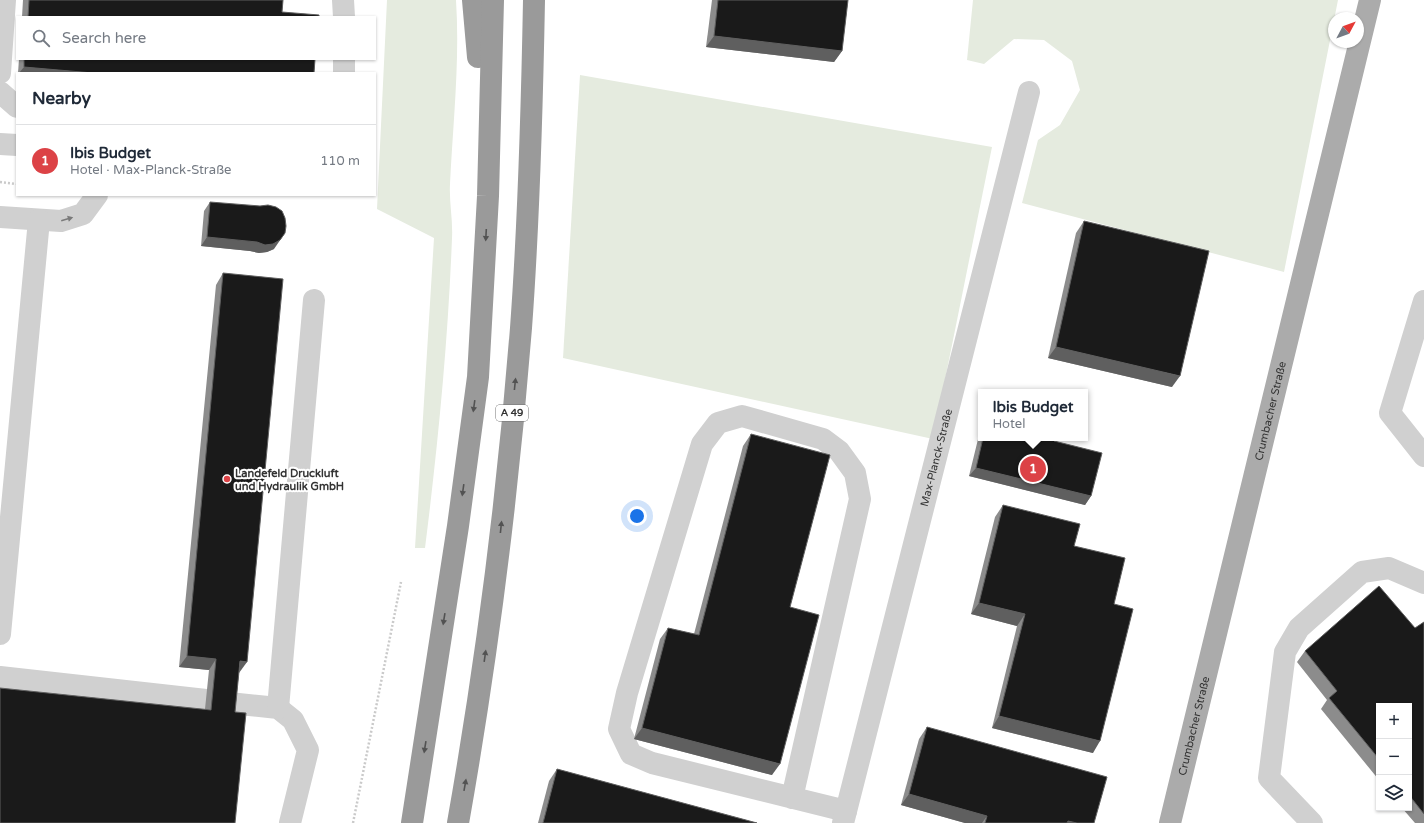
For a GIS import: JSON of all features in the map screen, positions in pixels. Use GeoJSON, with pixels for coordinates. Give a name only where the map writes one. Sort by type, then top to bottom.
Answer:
{"type":"FeatureCollection","features":[{"type":"Feature","properties":{"kind":"highway"},"geometry":{"type":"LineString","coordinates":[[473,0],[477,34],[481,116],[488,196]]}},
{"type":"Feature","properties":{"kind":"highway"},"geometry":{"type":"LineString","coordinates":[[412,823],[457,533],[478,377],[488,196],[492,0]]}},
{"type":"Feature","properties":{"kind":"highway","name":"A 49"},"geometry":{"type":"LineString","coordinates":[[458,823],[496,577],[521,328],[534,0]]}},
{"type":"Feature","properties":{"kind":"main road","name":"Crumbacher Straße"},"geometry":{"type":"LineString","coordinates":[[1170,823],[1370,0]]}},
{"type":"Feature","properties":{"kind":"street"},"geometry":{"type":"LineString","coordinates":[[0,73],[5,0]]}},
{"type":"Feature","properties":{"kind":"street"},"geometry":{"type":"LineString","coordinates":[[343,0],[344,16]]}},
{"type":"Feature","properties":{"kind":"street"},"geometry":{"type":"LineString","coordinates":[[344,60],[344,72]]}},
{"type":"Feature","properties":{"kind":"street"},"geometry":{"type":"LineString","coordinates":[[0,92],[16,106]]}},
{"type":"Feature","properties":{"kind":"street","name":"Max-Planck-Straße"},"geometry":{"type":"LineString","coordinates":[[845,817],[1029,92]]}},
{"type":"Feature","properties":{"kind":"street"},"geometry":{"type":"LineString","coordinates":[[0,144],[16,145]]}},
{"type":"Feature","properties":{"kind":"street"},"geometry":{"type":"LineString","coordinates":[[0,218],[61,221],[83,214],[96,196]]}},
{"type":"Feature","properties":{"kind":"street"},"geometry":{"type":"LineString","coordinates":[[0,634],[39,220]]}},
{"type":"Feature","properties":{"kind":"street"},"geometry":{"type":"LineString","coordinates":[[278,708],[314,300]]}},
{"type":"Feature","properties":{"kind":"street"},"geometry":{"type":"LineString","coordinates":[[1424,302],[1390,413],[1424,456]]}},
{"type":"Feature","properties":{"kind":"street"},"geometry":{"type":"LineString","coordinates":[[792,798],[860,499],[855,473],[839,451],[823,439],[742,416],[718,423],[702,444],[626,693],[619,729],[631,754],[652,763],[792,798],[845,817]]}},
{"type":"Feature","properties":{"kind":"street"},"geometry":{"type":"LineString","coordinates":[[1312,823],[1269,778],[1285,652],[1299,628],[1362,572],[1389,568],[1424,583]]}},
{"type":"Feature","properties":{"kind":"street"},"geometry":{"type":"LineString","coordinates":[[0,677],[206,700]]}},
{"type":"Feature","properties":{"kind":"street"},"geometry":{"type":"LineString","coordinates":[[229,703],[278,708],[293,720],[308,750],[290,823]]}},
{"type":"Feature","properties":{"kind":"path"},"geometry":{"type":"LineString","coordinates":[[0,182],[16,184]]}},
{"type":"Feature","properties":{"kind":"path"},"geometry":{"type":"LineString","coordinates":[[353,823],[401,582]]}},
{"type":"Feature","properties":{"kind":"shaded area"},"geometry":{"type":"Polygon","coordinates":[[[387,0],[456,0],[457,69],[450,191],[452,231],[448,316],[442,393],[425,548],[415,548],[434,238],[377,209],[387,0]]]}},
{"type":"Feature","properties":{"kind":"shaded area"},"geometry":{"type":"Polygon","coordinates":[[[973,0],[1338,0],[1336,12],[1328,12],[1328,48],[1284,272],[1022,203],[1038,140],[1060,125],[1080,90],[1072,61],[1044,40],[1014,39],[984,64],[967,60],[973,0]]]}},
{"type":"Feature","properties":{"kind":"shaded area"},"geometry":{"type":"Polygon","coordinates":[[[580,75],[992,147],[933,439],[563,358],[580,75]]]}},
{"type":"Feature","properties":{"kind":"building"},"geometry":{"type":"Polygon","coordinates":[[[29,0],[283,0],[282,12],[319,15],[319,16],[28,16],[29,0]]]}},
{"type":"Feature","properties":{"kind":"building"},"geometry":{"type":"Polygon","coordinates":[[[718,0],[848,0],[842,51],[714,36],[718,0]]]}},
{"type":"Feature","properties":{"kind":"building"},"geometry":{"type":"Polygon","coordinates":[[[24,60],[315,60],[314,72],[82,72],[24,67],[24,60]]]}},
{"type":"Feature","properties":{"kind":"building"},"geometry":{"type":"Polygon","coordinates":[[[210,202],[260,206],[268,205],[276,207],[282,211],[285,218],[285,233],[280,240],[273,244],[265,245],[257,242],[207,237],[210,202]]]}},
{"type":"Feature","properties":{"kind":"building"},"geometry":{"type":"Polygon","coordinates":[[[1084,221],[1209,251],[1180,376],[1056,347],[1084,221]]]}},
{"type":"Feature","properties":{"kind":"building","name":"Landefeld Druckluft und Hydraulik GmbH"},"geometry":{"type":"Polygon","coordinates":[[[223,273],[283,279],[247,662],[240,661],[235,712],[246,713],[235,823],[0,823],[0,688],[211,710],[216,659],[187,656],[223,273]]]}},
{"type":"Feature","properties":{"kind":"building"},"geometry":{"type":"Polygon","coordinates":[[[751,434],[830,455],[790,607],[819,615],[780,764],[642,728],[668,628],[699,635],[751,434]]]}},
{"type":"Feature","properties":{"kind":"building"},"geometry":{"type":"Polygon","coordinates":[[[982,441],[1054,441],[1102,453],[1091,496],[976,468],[982,441]]]}},
{"type":"Feature","properties":{"kind":"building"},"geometry":{"type":"Polygon","coordinates":[[[1003,505],[1080,524],[1074,546],[1125,558],[1114,604],[1133,609],[1100,741],[999,716],[1025,614],[979,603],[1003,505]]]}},
{"type":"Feature","properties":{"kind":"building"},"geometry":{"type":"Polygon","coordinates":[[[1379,586],[1415,628],[1424,622],[1424,814],[1412,799],[1412,703],[1376,703],[1376,755],[1329,698],[1337,691],[1305,651],[1379,586]]]}},
{"type":"Feature","properties":{"kind":"building"},"geometry":{"type":"Polygon","coordinates":[[[927,727],[1107,777],[1094,823],[1077,823],[1068,821],[1067,823],[985,823],[987,816],[909,794],[927,727]]]}},
{"type":"Feature","properties":{"kind":"building"},"geometry":{"type":"Polygon","coordinates":[[[557,769],[757,823],[543,823],[557,769]]]}},
{"type":"Feature","properties":{"kind":"place","name":"Ibis Budget"},"geometry":{"type":"Point","coordinates":[1033,469]}},
{"type":"Feature","properties":{"kind":"place","name":"Landefeld Druckluft und Hydraulik GmbH"},"geometry":{"type":"Point","coordinates":[227,479]}}]}
